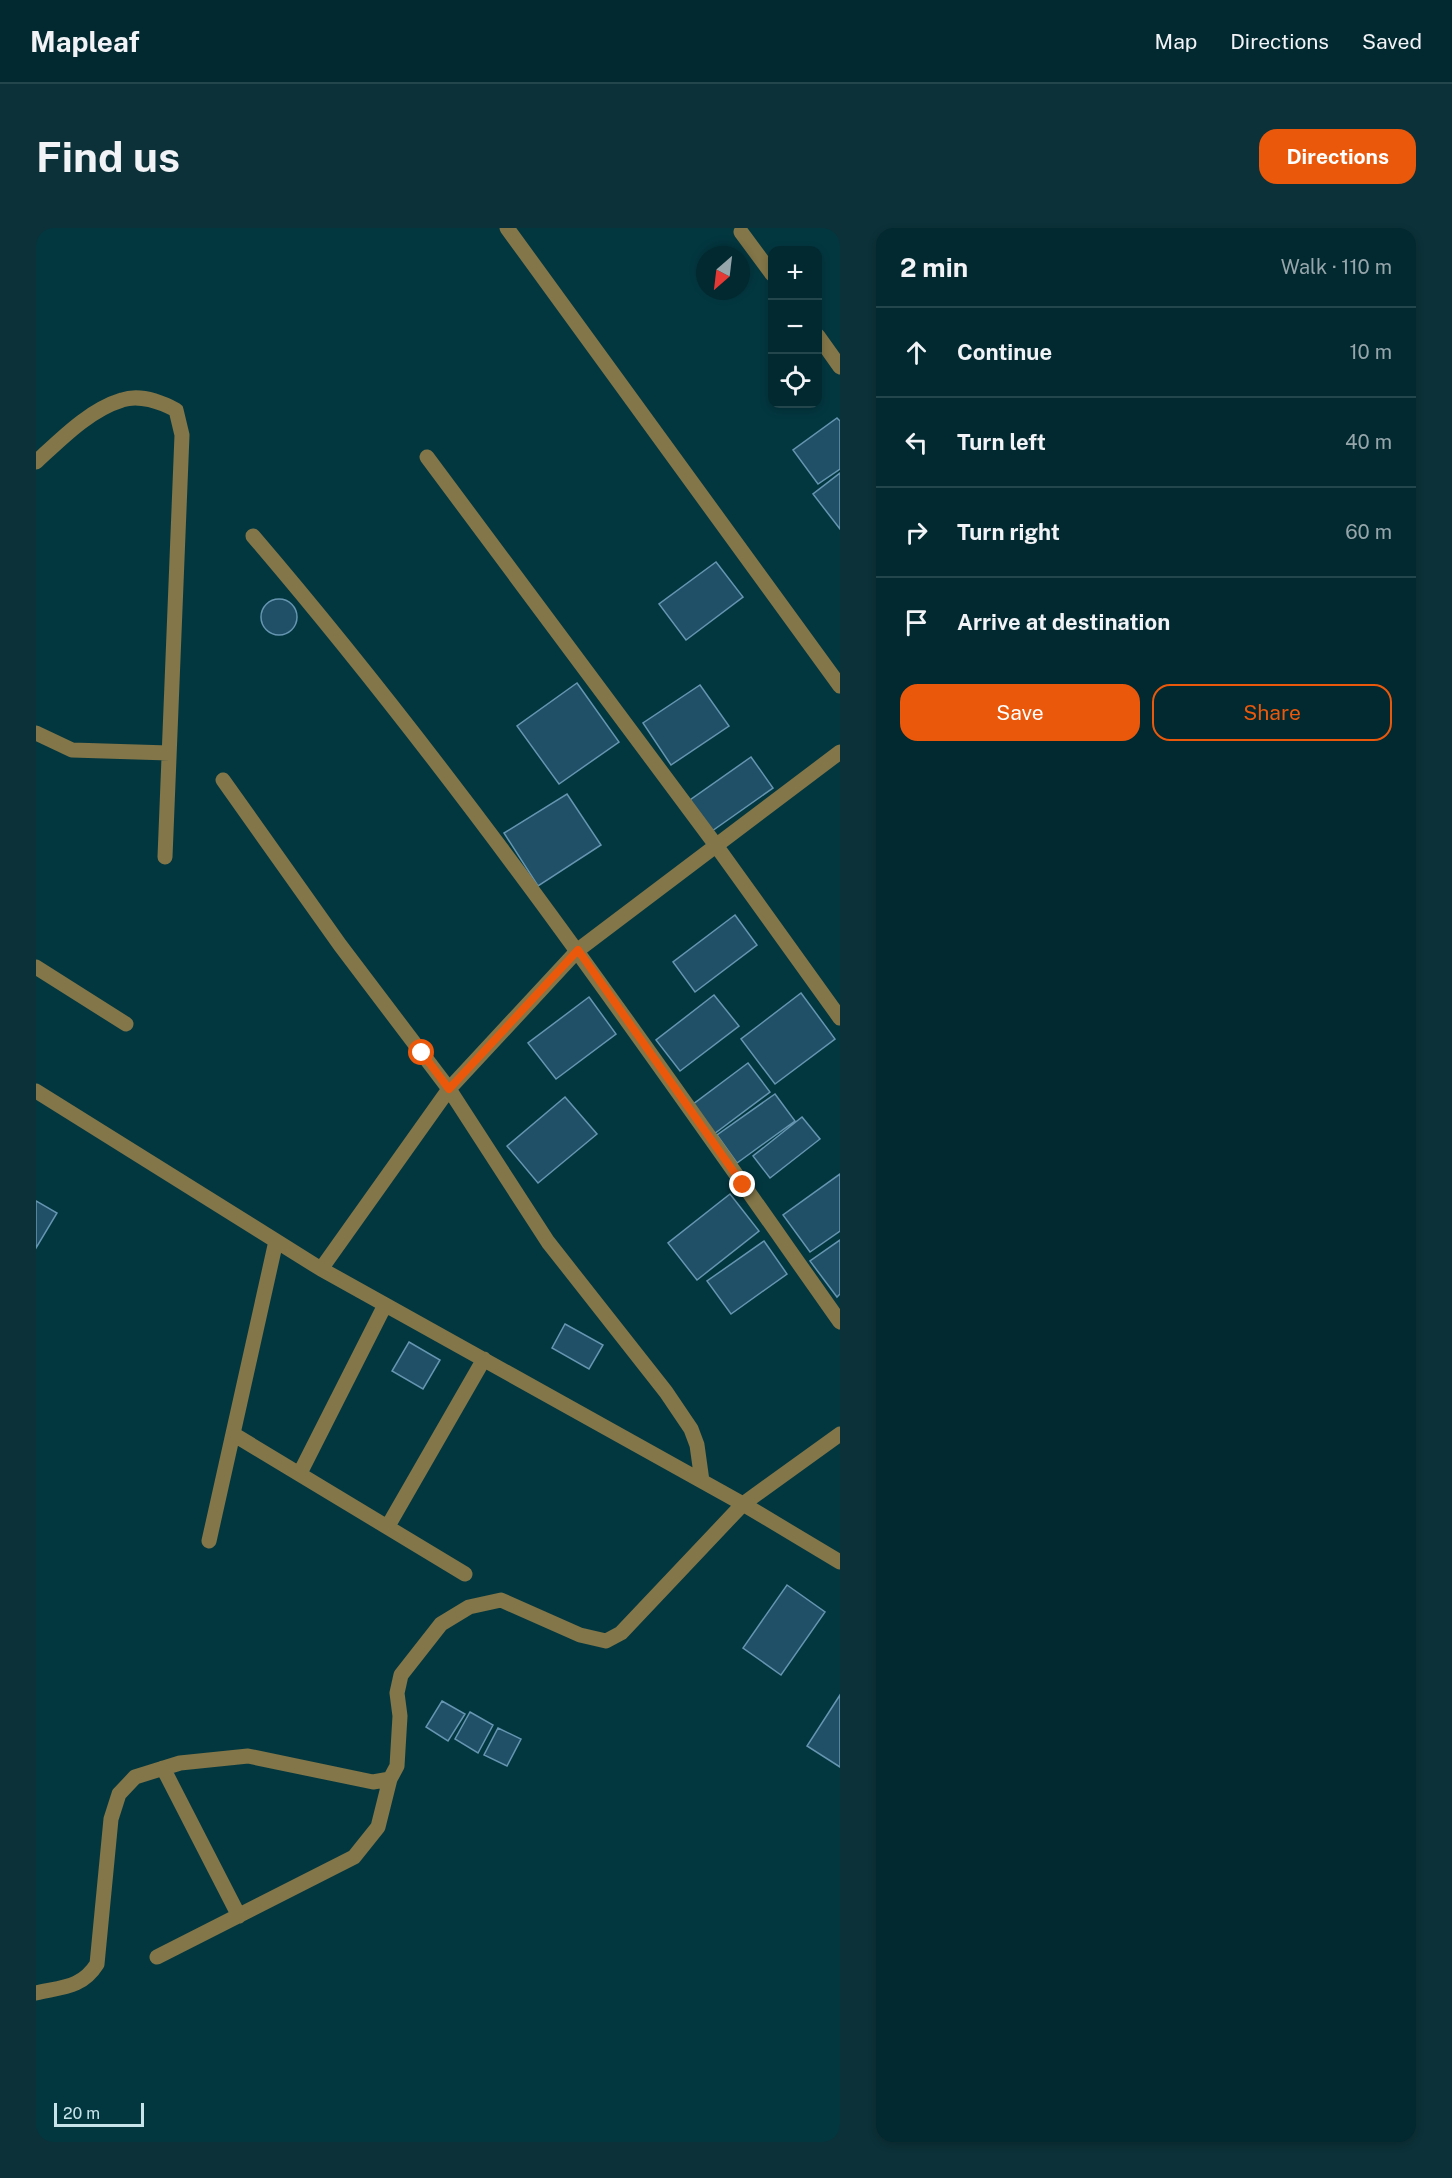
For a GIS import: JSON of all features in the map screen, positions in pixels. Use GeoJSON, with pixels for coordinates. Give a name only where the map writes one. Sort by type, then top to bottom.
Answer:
{"type":"FeatureCollection","features":[{"type":"Feature","properties":{"kind":"street"},"geometry":{"type":"LineString","coordinates":[[507,228],[840,686]]}},
{"type":"Feature","properties":{"kind":"street"},"geometry":{"type":"LineString","coordinates":[[741,232],[768,269]]}},
{"type":"Feature","properties":{"kind":"street"},"geometry":{"type":"LineString","coordinates":[[822,342],[840,367]]}},
{"type":"Feature","properties":{"kind":"street"},"geometry":{"type":"LineString","coordinates":[[36,462],[78,424],[123,399],[157,400],[176,410],[182,435],[165,857]]}},
{"type":"Feature","properties":{"kind":"street"},"geometry":{"type":"LineString","coordinates":[[427,457],[715,844],[840,1018]]}},
{"type":"Feature","properties":{"kind":"street"},"geometry":{"type":"LineString","coordinates":[[253,536],[352,655],[578,950],[840,1322]]}},
{"type":"Feature","properties":{"kind":"street"},"geometry":{"type":"LineString","coordinates":[[36,733],[72,750],[169,753]]}},
{"type":"Feature","properties":{"kind":"street"},"geometry":{"type":"LineString","coordinates":[[321,1269],[449,1089],[578,950],[715,844],[840,752]]}},
{"type":"Feature","properties":{"kind":"street"},"geometry":{"type":"LineString","coordinates":[[223,780],[340,945],[449,1089],[548,1242],[666,1392],[691,1429],[697,1445],[702,1481]]}},
{"type":"Feature","properties":{"kind":"street"},"geometry":{"type":"LineString","coordinates":[[36,967],[126,1024]]}},
{"type":"Feature","properties":{"kind":"street"},"geometry":{"type":"LineString","coordinates":[[36,1091],[321,1269],[743,1504],[840,1562]]}},
{"type":"Feature","properties":{"kind":"street"},"geometry":{"type":"LineString","coordinates":[[209,1541],[276,1241]]}},
{"type":"Feature","properties":{"kind":"street"},"geometry":{"type":"LineString","coordinates":[[300,1473],[385,1305]]}},
{"type":"Feature","properties":{"kind":"street"},"geometry":{"type":"LineString","coordinates":[[388,1526],[484,1359]]}},
{"type":"Feature","properties":{"kind":"street"},"geometry":{"type":"LineString","coordinates":[[233,1434],[465,1574]]}},
{"type":"Feature","properties":{"kind":"street"},"geometry":{"type":"LineString","coordinates":[[158,1957],[354,1857],[378,1827],[390,1779],[397,1766],[400,1716],[397,1693],[401,1675],[441,1624],[469,1607],[501,1600],[580,1635],[606,1641],[621,1633],[743,1504],[840,1434]]}},
{"type":"Feature","properties":{"kind":"street"},"geometry":{"type":"LineString","coordinates":[[36,1993],[77,1983],[89,1977],[98,1964],[111,1819],[119,1794],[135,1778],[180,1763],[248,1756],[373,1782],[390,1779]]}},
{"type":"Feature","properties":{"kind":"street"},"geometry":{"type":"LineString","coordinates":[[163,1768],[239,1916]]}},
{"type":"Feature","properties":{"kind":"building"},"geometry":{"type":"Polygon","coordinates":[[[837,418],[840,421],[840,469],[818,484],[793,450],[837,418]]]}},
{"type":"Feature","properties":{"kind":"building"},"geometry":{"type":"Polygon","coordinates":[[[840,473],[840,529],[813,494],[840,473]]]}},
{"type":"Feature","properties":{"kind":"building"},"geometry":{"type":"Polygon","coordinates":[[[716,562],[743,597],[686,640],[659,604],[716,562]]]}},
{"type":"Feature","properties":{"kind":"building"},"geometry":{"type":"Polygon","coordinates":[[[279,599],[292,604],[297,617],[292,630],[279,635],[266,630],[261,617],[266,604],[279,599]]]}},
{"type":"Feature","properties":{"kind":"building"},"geometry":{"type":"Polygon","coordinates":[[[577,683],[619,742],[559,784],[517,726],[577,683]]]}},
{"type":"Feature","properties":{"kind":"building"},"geometry":{"type":"Polygon","coordinates":[[[700,685],[729,726],[671,765],[643,723],[700,685]]]}},
{"type":"Feature","properties":{"kind":"building"},"geometry":{"type":"Polygon","coordinates":[[[751,757],[773,788],[712,831],[690,800],[751,757]]]}},
{"type":"Feature","properties":{"kind":"building"},"geometry":{"type":"Polygon","coordinates":[[[567,794],[601,845],[538,886],[504,833],[567,794]]]}},
{"type":"Feature","properties":{"kind":"building"},"geometry":{"type":"Polygon","coordinates":[[[735,915],[757,945],[695,992],[673,962],[735,915]]]}},
{"type":"Feature","properties":{"kind":"building"},"geometry":{"type":"Polygon","coordinates":[[[801,993],[835,1039],[775,1084],[741,1039],[801,993]]]}},
{"type":"Feature","properties":{"kind":"building"},"geometry":{"type":"Polygon","coordinates":[[[714,995],[739,1026],[680,1071],[656,1040],[714,995]]]}},
{"type":"Feature","properties":{"kind":"building"},"geometry":{"type":"Polygon","coordinates":[[[589,997],[616,1034],[556,1079],[528,1043],[589,997]]]}},
{"type":"Feature","properties":{"kind":"building"},"geometry":{"type":"Polygon","coordinates":[[[748,1063],[770,1092],[714,1134],[692,1105],[748,1063]]]}},
{"type":"Feature","properties":{"kind":"building"},"geometry":{"type":"Polygon","coordinates":[[[775,1094],[795,1121],[737,1163],[717,1135],[775,1094]]]}},
{"type":"Feature","properties":{"kind":"building"},"geometry":{"type":"Polygon","coordinates":[[[565,1097],[597,1134],[538,1183],[507,1146],[565,1097]]]}},
{"type":"Feature","properties":{"kind":"building"},"geometry":{"type":"Polygon","coordinates":[[[802,1117],[820,1139],[770,1178],[753,1156],[802,1117]]]}},
{"type":"Feature","properties":{"kind":"building"},"geometry":{"type":"Polygon","coordinates":[[[840,1174],[840,1231],[810,1252],[783,1215],[840,1174]]]}},
{"type":"Feature","properties":{"kind":"building"},"geometry":{"type":"Polygon","coordinates":[[[730,1194],[759,1231],[697,1280],[668,1243],[730,1194]]]}},
{"type":"Feature","properties":{"kind":"building"},"geometry":{"type":"Polygon","coordinates":[[[36,1201],[57,1213],[36,1248],[36,1201]]]}},
{"type":"Feature","properties":{"kind":"building"},"geometry":{"type":"Polygon","coordinates":[[[840,1240],[840,1294],[837,1297],[810,1261],[840,1240]]]}},
{"type":"Feature","properties":{"kind":"building"},"geometry":{"type":"Polygon","coordinates":[[[764,1241],[787,1274],[731,1314],[707,1281],[764,1241]]]}},
{"type":"Feature","properties":{"kind":"building"},"geometry":{"type":"Polygon","coordinates":[[[565,1324],[603,1345],[589,1369],[552,1348],[565,1324]]]}},
{"type":"Feature","properties":{"kind":"building"},"geometry":{"type":"Polygon","coordinates":[[[409,1342],[440,1360],[423,1389],[392,1371],[409,1342]]]}},
{"type":"Feature","properties":{"kind":"building"},"geometry":{"type":"Polygon","coordinates":[[[787,1585],[825,1612],[781,1675],[743,1648],[787,1585]]]}},
{"type":"Feature","properties":{"kind":"building"},"geometry":{"type":"Polygon","coordinates":[[[840,1695],[840,1767],[807,1746],[840,1695]]]}},
{"type":"Feature","properties":{"kind":"building"},"geometry":{"type":"Polygon","coordinates":[[[442,1701],[465,1714],[448,1741],[426,1727],[442,1701]]]}},
{"type":"Feature","properties":{"kind":"building"},"geometry":{"type":"Polygon","coordinates":[[[470,1712],[493,1725],[478,1753],[455,1739],[470,1712]]]}},
{"type":"Feature","properties":{"kind":"building"},"geometry":{"type":"Polygon","coordinates":[[[498,1728],[521,1739],[507,1766],[484,1755],[498,1728]]]}},
{"type":"Feature","properties":{"kind":"route"},"geometry":{"type":"LineString","coordinates":[[422,1053],[449,1089],[578,950],[743,1185]]}}]}
